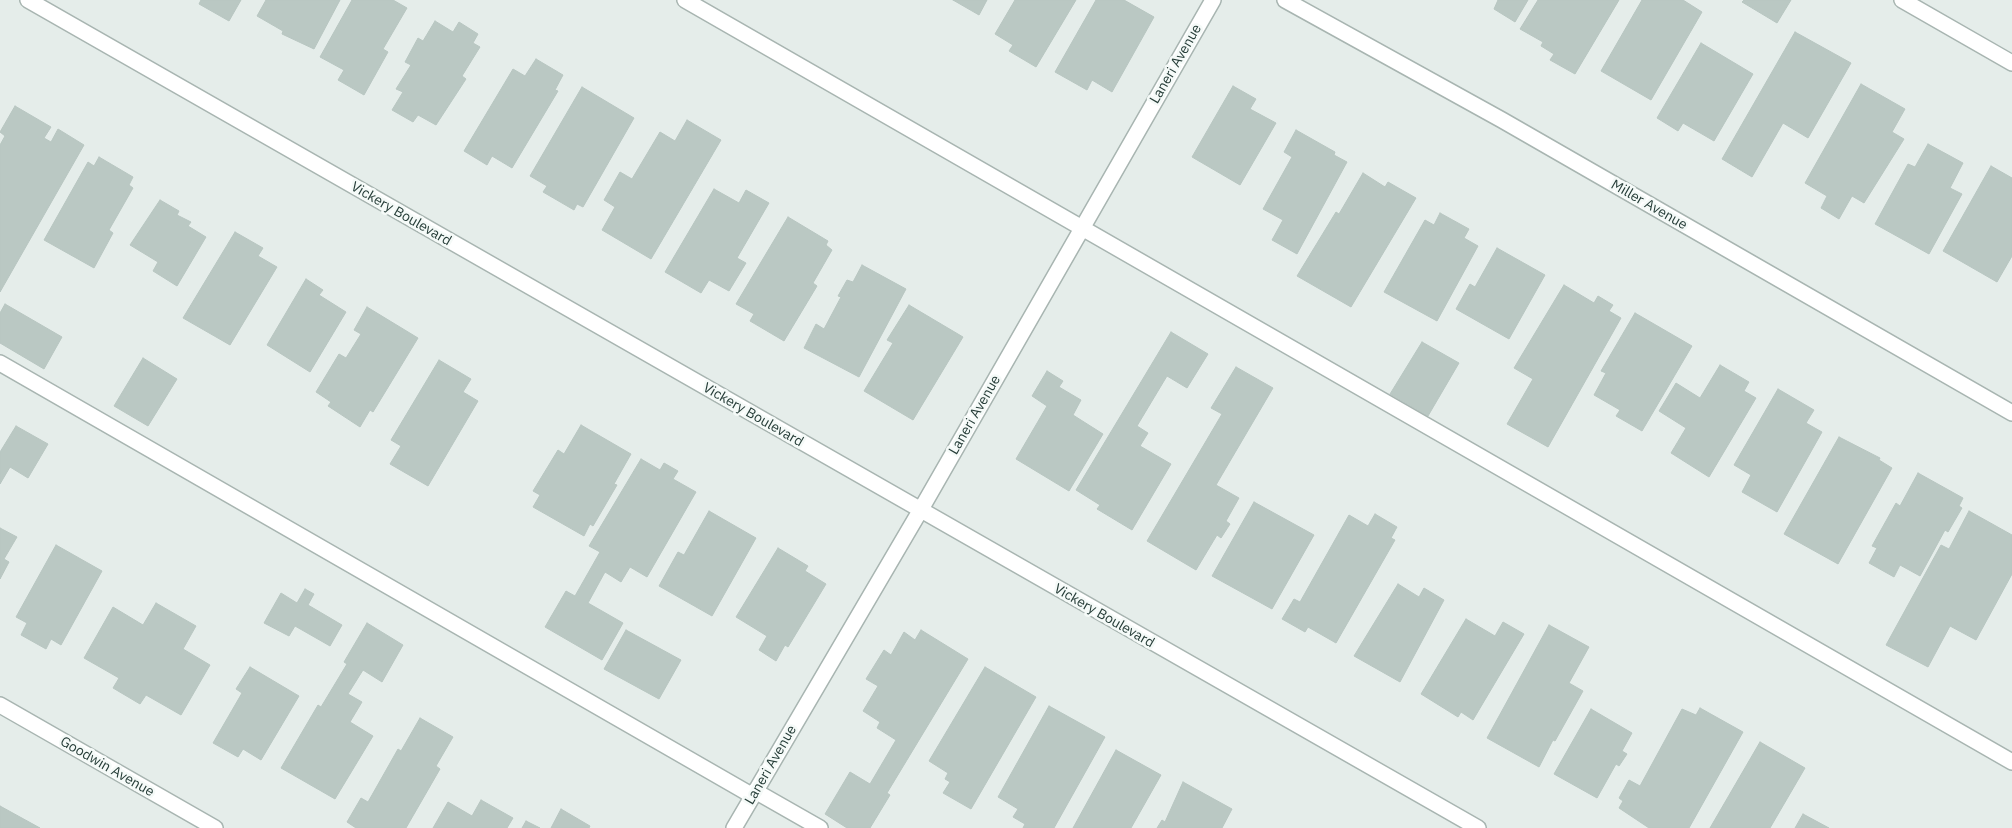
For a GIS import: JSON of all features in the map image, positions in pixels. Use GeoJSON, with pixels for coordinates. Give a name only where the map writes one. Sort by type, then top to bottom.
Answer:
{"type":"FeatureCollection","features":[{"type":"Feature","properties":{"kind":"street","name":"Vickery Boulevard"},"geometry":{"type":"LineString","coordinates":[[28,0],[1478,828]]}},
{"type":"Feature","properties":{"kind":"street"},"geometry":{"type":"LineString","coordinates":[[685,0],[2012,762]]}},
{"type":"Feature","properties":{"kind":"street","name":"Laneri Avenue"},"geometry":{"type":"LineString","coordinates":[[734,828],[920,511],[1213,0]]}},
{"type":"Feature","properties":{"kind":"street","name":"Miller Avenue"},"geometry":{"type":"LineString","coordinates":[[1284,0],[1502,120],[2012,413]]}},
{"type":"Feature","properties":{"kind":"street"},"geometry":{"type":"LineString","coordinates":[[1902,0],[2012,63]]}},
{"type":"Feature","properties":{"kind":"street"},"geometry":{"type":"LineString","coordinates":[[0,363],[754,793],[820,828]]}},
{"type":"Feature","properties":{"kind":"street","name":"Goodwin Avenue"},"geometry":{"type":"LineString","coordinates":[[0,705],[215,828]]}},
{"type":"Feature","properties":{"kind":"building"},"geometry":{"type":"Polygon","coordinates":[[[201,0],[241,0],[229,21],[199,4],[201,0]]]}},
{"type":"Feature","properties":{"kind":"building"},"geometry":{"type":"Polygon","coordinates":[[[266,0],[340,0],[314,49],[282,34],[283,31],[257,16],[266,0]]]}},
{"type":"Feature","properties":{"kind":"building"},"geometry":{"type":"Polygon","coordinates":[[[352,0],[393,0],[407,8],[383,49],[388,52],[364,95],[338,80],[344,70],[320,57],[352,0]]]}},
{"type":"Feature","properties":{"kind":"building"},"geometry":{"type":"Polygon","coordinates":[[[953,0],[987,0],[979,15],[953,0]]]}},
{"type":"Feature","properties":{"kind":"building"},"geometry":{"type":"Polygon","coordinates":[[[1015,0],[1076,0],[1036,67],[1009,51],[1013,45],[995,34],[1015,0]]]}},
{"type":"Feature","properties":{"kind":"building"},"geometry":{"type":"Polygon","coordinates":[[[1096,0],[1124,0],[1154,17],[1112,92],[1092,80],[1087,90],[1055,72],[1096,0]]]}},
{"type":"Feature","properties":{"kind":"building"},"geometry":{"type":"Polygon","coordinates":[[[1498,0],[1528,0],[1515,22],[1494,9],[1498,0]]]}},
{"type":"Feature","properties":{"kind":"building"},"geometry":{"type":"Polygon","coordinates":[[[1538,0],[1619,0],[1575,74],[1550,60],[1554,54],[1541,46],[1543,42],[1520,29],[1538,0]]]}},
{"type":"Feature","properties":{"kind":"building"},"geometry":{"type":"Polygon","coordinates":[[[1642,0],[1683,0],[1702,12],[1651,100],[1601,71],[1642,0]]]}},
{"type":"Feature","properties":{"kind":"building"},"geometry":{"type":"Polygon","coordinates":[[[1744,0],[1791,0],[1777,23],[1742,2],[1744,0]]]}},
{"type":"Feature","properties":{"kind":"building"},"geometry":{"type":"Polygon","coordinates":[[[435,21],[453,32],[459,22],[478,34],[473,43],[480,47],[462,76],[466,79],[436,125],[418,115],[413,122],[392,110],[403,92],[396,89],[411,65],[405,62],[418,38],[423,41],[435,21]]]}},
{"type":"Feature","properties":{"kind":"building"},"geometry":{"type":"Polygon","coordinates":[[[1795,32],[1851,63],[1808,138],[1783,123],[1752,177],[1722,159],[1795,32]]]}},
{"type":"Feature","properties":{"kind":"building"},"geometry":{"type":"Polygon","coordinates":[[[1701,43],[1753,74],[1714,141],[1683,123],[1678,131],[1657,118],[1701,43]]]}},
{"type":"Feature","properties":{"kind":"building"},"geometry":{"type":"Polygon","coordinates":[[[536,59],[563,75],[555,90],[558,91],[512,168],[492,156],[487,165],[464,151],[513,69],[525,76],[536,59]]]}},
{"type":"Feature","properties":{"kind":"building"},"geometry":{"type":"Polygon","coordinates":[[[1861,84],[1905,109],[1892,132],[1904,139],[1864,203],[1852,196],[1839,219],[1821,208],[1827,196],[1805,183],[1861,84]]]}},
{"type":"Feature","properties":{"kind":"building"},"geometry":{"type":"Polygon","coordinates":[[[1233,86],[1256,99],[1250,109],[1276,123],[1240,185],[1192,157],[1233,86]]]}},
{"type":"Feature","properties":{"kind":"building"},"geometry":{"type":"Polygon","coordinates":[[[582,87],[634,118],[583,207],[577,204],[574,210],[543,192],[547,186],[530,176],[582,87]]]}},
{"type":"Feature","properties":{"kind":"building"},"geometry":{"type":"Polygon","coordinates":[[[15,106],[51,127],[44,138],[51,142],[58,129],[84,145],[0,292],[0,145],[5,136],[0,132],[15,106]]]}},
{"type":"Feature","properties":{"kind":"building"},"geometry":{"type":"Polygon","coordinates":[[[687,120],[721,140],[651,259],[602,230],[615,207],[604,200],[620,172],[632,179],[660,132],[675,141],[687,120]]]}},
{"type":"Feature","properties":{"kind":"building"},"geometry":{"type":"Polygon","coordinates":[[[1296,130],[1335,152],[1334,155],[1347,162],[1297,254],[1272,240],[1283,220],[1263,209],[1292,157],[1284,152],[1296,130]]]}},
{"type":"Feature","properties":{"kind":"building"},"geometry":{"type":"Polygon","coordinates":[[[1928,144],[1963,163],[1950,188],[1962,194],[1929,254],[1875,224],[1908,164],[1915,167],[1928,144]]]}},
{"type":"Feature","properties":{"kind":"building"},"geometry":{"type":"Polygon","coordinates":[[[99,157],[133,177],[129,185],[133,188],[109,230],[113,233],[94,268],[44,240],[88,162],[94,166],[99,157]]]}},
{"type":"Feature","properties":{"kind":"building"},"geometry":{"type":"Polygon","coordinates":[[[1991,166],[2012,178],[2012,256],[1997,282],[1943,251],[1991,166]]]}},
{"type":"Feature","properties":{"kind":"building"},"geometry":{"type":"Polygon","coordinates":[[[1363,173],[1385,187],[1388,182],[1416,198],[1351,307],[1297,276],[1336,212],[1339,214],[1363,173]]]}},
{"type":"Feature","properties":{"kind":"building"},"geometry":{"type":"Polygon","coordinates":[[[714,189],[739,203],[746,190],[769,203],[737,258],[746,263],[729,291],[709,280],[701,293],[665,272],[714,189]]]}},
{"type":"Feature","properties":{"kind":"building"},"geometry":{"type":"Polygon","coordinates":[[[160,200],[179,211],[177,215],[191,222],[188,226],[206,237],[177,286],[153,271],[158,262],[130,245],[160,200]]]}},
{"type":"Feature","properties":{"kind":"building"},"geometry":{"type":"Polygon","coordinates":[[[1440,213],[1469,229],[1464,238],[1478,246],[1437,321],[1384,292],[1425,220],[1434,225],[1440,213]]]}},
{"type":"Feature","properties":{"kind":"building"},"geometry":{"type":"Polygon","coordinates":[[[788,217],[828,241],[826,245],[832,250],[813,283],[817,286],[784,341],[750,321],[754,314],[736,304],[788,217]]]}},
{"type":"Feature","properties":{"kind":"building"},"geometry":{"type":"Polygon","coordinates":[[[235,232],[263,248],[258,256],[277,267],[230,345],[183,318],[235,232]]]}},
{"type":"Feature","properties":{"kind":"building"},"geometry":{"type":"Polygon","coordinates":[[[1497,248],[1545,275],[1509,339],[1456,309],[1470,284],[1475,287],[1497,248]]]}},
{"type":"Feature","properties":{"kind":"building"},"geometry":{"type":"Polygon","coordinates":[[[862,265],[906,289],[859,377],[804,348],[816,324],[824,329],[841,297],[838,296],[847,280],[853,282],[862,265]]]}},
{"type":"Feature","properties":{"kind":"building"},"geometry":{"type":"Polygon","coordinates":[[[306,279],[323,290],[319,295],[346,312],[310,372],[267,345],[306,279]]]}},
{"type":"Feature","properties":{"kind":"building"},"geometry":{"type":"Polygon","coordinates":[[[1564,285],[1594,303],[1598,296],[1613,305],[1609,311],[1621,318],[1548,447],[1507,424],[1533,379],[1514,368],[1564,285]]]}},
{"type":"Feature","properties":{"kind":"building"},"geometry":{"type":"Polygon","coordinates":[[[5,304],[62,337],[44,369],[0,343],[0,313],[5,304]]]}},
{"type":"Feature","properties":{"kind":"building"},"geometry":{"type":"Polygon","coordinates":[[[909,305],[963,337],[913,420],[864,391],[893,343],[887,340],[909,305]]]}},
{"type":"Feature","properties":{"kind":"building"},"geometry":{"type":"Polygon","coordinates":[[[367,307],[418,338],[373,412],[370,410],[360,427],[328,406],[331,402],[316,392],[339,354],[346,358],[361,334],[354,330],[367,307]]]}},
{"type":"Feature","properties":{"kind":"building"},"geometry":{"type":"Polygon","coordinates":[[[1635,313],[1692,346],[1642,431],[1616,416],[1620,410],[1594,395],[1606,373],[1601,371],[1635,313]]]}},
{"type":"Feature","properties":{"kind":"building"},"geometry":{"type":"Polygon","coordinates":[[[1171,332],[1208,354],[1187,388],[1167,376],[1137,426],[1148,433],[1140,446],[1171,464],[1132,530],[1097,509],[1100,505],[1076,490],[1171,332]]]}},
{"type":"Feature","properties":{"kind":"building"},"geometry":{"type":"Polygon","coordinates":[[[1422,342],[1459,363],[1428,416],[1390,394],[1422,342]]]}},
{"type":"Feature","properties":{"kind":"building"},"geometry":{"type":"Polygon","coordinates":[[[143,358],[177,379],[148,426],[114,406],[143,358]]]}},
{"type":"Feature","properties":{"kind":"building"},"geometry":{"type":"Polygon","coordinates":[[[439,360],[471,379],[463,392],[478,401],[428,486],[390,464],[401,446],[391,440],[439,360]]]}},
{"type":"Feature","properties":{"kind":"building"},"geometry":{"type":"Polygon","coordinates":[[[1720,365],[1749,382],[1744,391],[1756,398],[1709,477],[1671,453],[1686,428],[1659,411],[1676,383],[1700,398],[1720,365]]]}},
{"type":"Feature","properties":{"kind":"building"},"geometry":{"type":"Polygon","coordinates":[[[1236,367],[1273,388],[1216,485],[1239,498],[1226,521],[1230,524],[1221,538],[1217,535],[1196,570],[1147,541],[1222,414],[1211,408],[1236,367]]]}},
{"type":"Feature","properties":{"kind":"building"},"geometry":{"type":"Polygon","coordinates":[[[1047,371],[1063,381],[1059,387],[1081,400],[1073,415],[1103,434],[1069,491],[1016,459],[1047,406],[1032,396],[1047,371]]]}},
{"type":"Feature","properties":{"kind":"building"},"geometry":{"type":"Polygon","coordinates":[[[1778,389],[1814,410],[1806,423],[1822,432],[1777,512],[1742,492],[1751,475],[1734,465],[1778,389]]]}},
{"type":"Feature","properties":{"kind":"building"},"geometry":{"type":"Polygon","coordinates":[[[581,425],[631,454],[614,484],[617,485],[593,526],[590,524],[584,536],[533,507],[540,495],[533,491],[558,450],[564,454],[581,425]]]}},
{"type":"Feature","properties":{"kind":"building"},"geometry":{"type":"Polygon","coordinates":[[[16,426],[48,444],[28,478],[10,467],[0,484],[0,452],[16,426]]]}},
{"type":"Feature","properties":{"kind":"building"},"geometry":{"type":"Polygon","coordinates":[[[1839,437],[1880,458],[1879,460],[1892,468],[1838,564],[1784,534],[1839,437]]]}},
{"type":"Feature","properties":{"kind":"building"},"geometry":{"type":"Polygon","coordinates":[[[641,459],[660,470],[664,463],[678,471],[673,479],[696,492],[647,577],[630,567],[621,582],[605,572],[588,603],[623,623],[602,660],[545,627],[566,591],[575,596],[600,552],[589,546],[641,459]]]}},
{"type":"Feature","properties":{"kind":"building"},"geometry":{"type":"Polygon","coordinates":[[[1918,473],[1963,498],[1959,506],[1962,508],[1948,532],[1945,530],[1920,576],[1900,565],[1894,577],[1869,563],[1877,548],[1872,546],[1896,503],[1900,506],[1918,473]]]}},
{"type":"Feature","properties":{"kind":"building"},"geometry":{"type":"Polygon","coordinates":[[[1254,502],[1314,535],[1272,609],[1212,576],[1254,502]]]}},
{"type":"Feature","properties":{"kind":"building"},"geometry":{"type":"Polygon","coordinates":[[[709,511],[756,538],[712,616],[659,586],[678,552],[684,555],[709,511]]]}},
{"type":"Feature","properties":{"kind":"building"},"geometry":{"type":"Polygon","coordinates":[[[1969,511],[2012,535],[2012,574],[1976,640],[1950,626],[1928,667],[1886,645],[1941,545],[1949,549],[1969,511]]]}},
{"type":"Feature","properties":{"kind":"building"},"geometry":{"type":"Polygon","coordinates":[[[1375,514],[1397,527],[1391,538],[1395,540],[1336,643],[1308,627],[1305,632],[1282,619],[1294,599],[1300,602],[1349,515],[1368,526],[1375,514]]]}},
{"type":"Feature","properties":{"kind":"building"},"geometry":{"type":"Polygon","coordinates":[[[0,528],[17,537],[4,559],[9,562],[0,579],[0,528]]]}},
{"type":"Feature","properties":{"kind":"building"},"geometry":{"type":"Polygon","coordinates":[[[56,545],[102,571],[61,645],[51,639],[46,649],[21,635],[27,623],[16,617],[56,545]]]}},
{"type":"Feature","properties":{"kind":"building"},"geometry":{"type":"Polygon","coordinates":[[[778,548],[808,566],[805,571],[826,584],[788,647],[785,645],[776,661],[759,650],[767,636],[736,617],[778,548]]]}},
{"type":"Feature","properties":{"kind":"building"},"geometry":{"type":"Polygon","coordinates":[[[1398,584],[1419,597],[1424,588],[1444,600],[1400,682],[1354,656],[1398,584]]]}},
{"type":"Feature","properties":{"kind":"building"},"geometry":{"type":"Polygon","coordinates":[[[305,589],[314,594],[308,605],[342,625],[330,646],[295,626],[289,636],[264,623],[281,593],[297,603],[305,589]]]}},
{"type":"Feature","properties":{"kind":"building"},"geometry":{"type":"Polygon","coordinates":[[[156,603],[196,626],[183,649],[210,665],[181,715],[146,695],[140,704],[113,688],[119,678],[84,658],[113,607],[143,625],[156,603]]]}},
{"type":"Feature","properties":{"kind":"building"},"geometry":{"type":"Polygon","coordinates":[[[1466,619],[1495,636],[1503,622],[1524,634],[1473,720],[1461,712],[1458,717],[1421,694],[1466,619]]]}},
{"type":"Feature","properties":{"kind":"building"},"geometry":{"type":"Polygon","coordinates":[[[367,623],[403,645],[382,682],[363,670],[348,694],[362,702],[350,722],[373,736],[335,799],[281,768],[318,705],[321,707],[347,664],[344,662],[367,623]]]}},
{"type":"Feature","properties":{"kind":"building"},"geometry":{"type":"Polygon","coordinates":[[[1549,625],[1589,647],[1569,683],[1583,691],[1539,767],[1487,738],[1549,625]]]}},
{"type":"Feature","properties":{"kind":"building"},"geometry":{"type":"Polygon","coordinates":[[[626,630],[681,660],[659,699],[604,669],[626,630]]]}},
{"type":"Feature","properties":{"kind":"building"},"geometry":{"type":"Polygon","coordinates":[[[921,630],[968,659],[887,793],[890,795],[870,828],[847,828],[825,814],[850,772],[870,784],[896,740],[877,728],[880,722],[863,711],[878,686],[866,679],[884,650],[891,655],[904,632],[915,640],[921,630]]]}},
{"type":"Feature","properties":{"kind":"building"},"geometry":{"type":"Polygon","coordinates":[[[250,667],[299,696],[261,760],[243,749],[238,757],[213,743],[242,693],[236,689],[250,667]]]}},
{"type":"Feature","properties":{"kind":"building"},"geometry":{"type":"Polygon","coordinates":[[[985,667],[1036,697],[971,809],[943,793],[950,782],[945,779],[948,773],[929,761],[985,667]]]}},
{"type":"Feature","properties":{"kind":"building"},"geometry":{"type":"Polygon","coordinates":[[[1049,706],[1105,737],[1054,828],[1023,828],[1025,824],[1013,817],[1018,809],[998,797],[1049,706]]]}},
{"type":"Feature","properties":{"kind":"building"},"geometry":{"type":"Polygon","coordinates":[[[1700,708],[1743,732],[1689,828],[1649,828],[1619,808],[1623,801],[1619,798],[1629,780],[1640,786],[1682,709],[1696,715],[1700,708]]]}},
{"type":"Feature","properties":{"kind":"building"},"geometry":{"type":"Polygon","coordinates":[[[1591,709],[1632,733],[1622,751],[1627,754],[1619,766],[1616,764],[1597,798],[1554,774],[1591,709]]]}},
{"type":"Feature","properties":{"kind":"building"},"geometry":{"type":"Polygon","coordinates":[[[420,718],[453,737],[436,766],[440,769],[406,828],[356,828],[347,822],[361,798],[368,802],[398,749],[401,751],[420,718]]]}},
{"type":"Feature","properties":{"kind":"building"},"geometry":{"type":"Polygon","coordinates":[[[1760,742],[1805,768],[1770,828],[1710,828],[1760,742]]]}},
{"type":"Feature","properties":{"kind":"building"},"geometry":{"type":"Polygon","coordinates":[[[1116,750],[1161,775],[1131,828],[1073,828],[1116,750]]]}},
{"type":"Feature","properties":{"kind":"building"},"geometry":{"type":"Polygon","coordinates":[[[1183,782],[1232,809],[1222,828],[1157,828],[1162,820],[1165,822],[1183,782]]]}},
{"type":"Feature","properties":{"kind":"building"},"geometry":{"type":"Polygon","coordinates":[[[481,800],[513,818],[507,828],[433,828],[448,802],[472,816],[481,800]]]}},
{"type":"Feature","properties":{"kind":"building"},"geometry":{"type":"Polygon","coordinates":[[[0,806],[40,828],[0,828],[0,806]]]}},
{"type":"Feature","properties":{"kind":"building"},"geometry":{"type":"Polygon","coordinates":[[[561,809],[590,826],[589,828],[551,828],[561,809]]]}},
{"type":"Feature","properties":{"kind":"building"},"geometry":{"type":"Polygon","coordinates":[[[1803,814],[1829,828],[1795,828],[1803,814]]]}},
{"type":"Feature","properties":{"kind":"building"},"geometry":{"type":"Polygon","coordinates":[[[526,821],[540,828],[522,828],[526,821]]]}}]}
